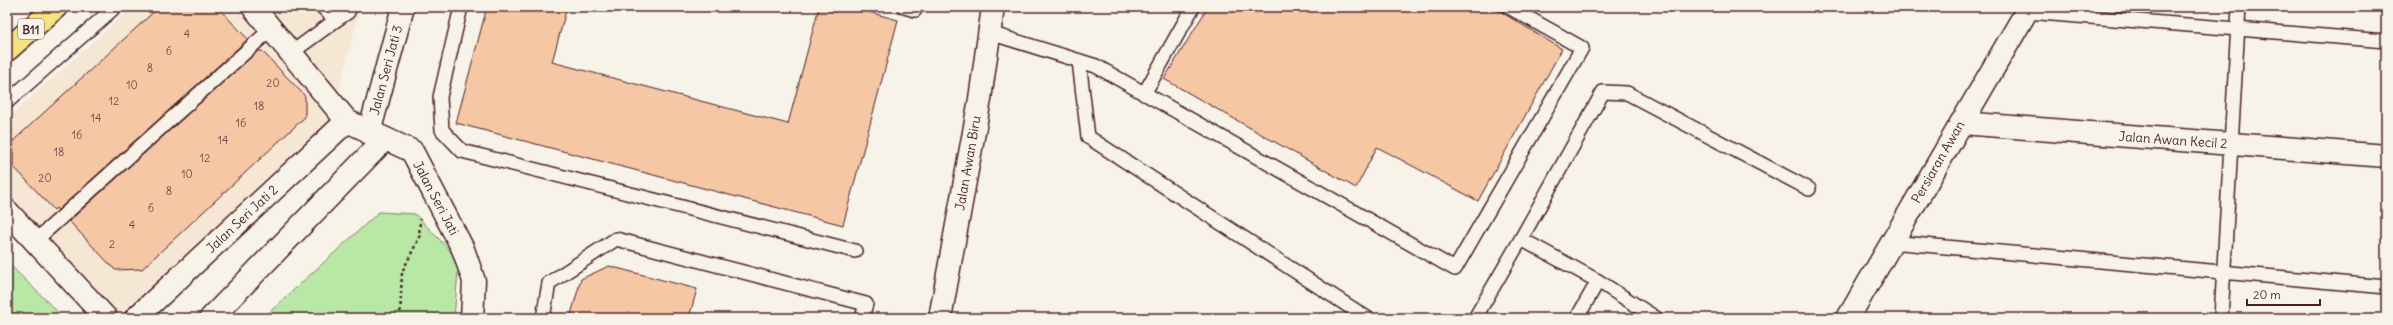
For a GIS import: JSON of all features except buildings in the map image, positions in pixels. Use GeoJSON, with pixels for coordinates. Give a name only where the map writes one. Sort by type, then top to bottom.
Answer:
{"type":"FeatureCollection","features":[{"type":"Feature","properties":{"kind":"main road","name":"B11"},"geometry":{"type":"LineString","coordinates":[[7,50],[56,7]]}},
{"type":"Feature","properties":{"kind":"street","name":"Jalan Seri Jati"},"geometry":{"type":"LineString","coordinates":[[253,7],[270,30],[347,121],[412,151],[463,249],[474,281],[472,318]]}},
{"type":"Feature","properties":{"kind":"street","name":"Jalan Seri Jati 3"},"geometry":{"type":"LineString","coordinates":[[377,136],[403,7]]}},
{"type":"Feature","properties":{"kind":"street","name":"Jalan Awan Biru"},"geometry":{"type":"LineString","coordinates":[[940,318],[990,33],[993,7]]}},
{"type":"Feature","properties":{"kind":"street","name":"Persiaran Awan"},"geometry":{"type":"LineString","coordinates":[[1848,318],[1891,242],[2028,10]]}},
{"type":"Feature","properties":{"kind":"street","name":"Jalan Seri Jati 2"},"geometry":{"type":"LineString","coordinates":[[136,318],[347,121]]}},
{"type":"Feature","properties":{"kind":"street","name":"Jalan Awan Kecil 2"},"geometry":{"type":"LineString","coordinates":[[1961,123],[2386,156]]}},
{"type":"Feature","properties":{"kind":"street"},"geometry":{"type":"LineString","coordinates":[[211,318],[377,136]]}},
{"type":"Feature","properties":{"kind":"street"},"geometry":{"type":"LineString","coordinates":[[7,211],[106,318]]}},
{"type":"Feature","properties":{"kind":"lane"},"geometry":{"type":"LineString","coordinates":[[7,102],[115,7]]}},
{"type":"Feature","properties":{"kind":"lane"},"geometry":{"type":"LineString","coordinates":[[322,7],[336,20]]}},
{"type":"Feature","properties":{"kind":"lane"},"geometry":{"type":"LineString","coordinates":[[291,53],[348,12],[350,7]]}},
{"type":"Feature","properties":{"kind":"lane"},"geometry":{"type":"LineString","coordinates":[[461,7],[440,97],[442,130],[462,151],[855,251]]}},
{"type":"Feature","properties":{"kind":"lane"},"geometry":{"type":"LineString","coordinates":[[1144,94],[1193,7]]}},
{"type":"Feature","properties":{"kind":"lane"},"geometry":{"type":"LineString","coordinates":[[990,33],[1096,66],[1455,269],[1582,48],[1509,7]]}},
{"type":"Feature","properties":{"kind":"lane"},"geometry":{"type":"LineString","coordinates":[[2220,318],[2239,7]]}},
{"type":"Feature","properties":{"kind":"lane"},"geometry":{"type":"LineString","coordinates":[[2028,10],[2386,41]]}},
{"type":"Feature","properties":{"kind":"lane"},"geometry":{"type":"LineString","coordinates":[[35,242],[270,30]]}},
{"type":"Feature","properties":{"kind":"lane"},"geometry":{"type":"LineString","coordinates":[[1079,61],[1088,137],[1367,318]]}},
{"type":"Feature","properties":{"kind":"lane"},"geometry":{"type":"LineString","coordinates":[[1475,318],[1522,240],[1603,92],[1626,93],[1809,189]]}},
{"type":"Feature","properties":{"kind":"lane"},"geometry":{"type":"LineString","coordinates":[[543,318],[549,283],[616,239],[866,304],[862,318]]}},
{"type":"Feature","properties":{"kind":"lane"},"geometry":{"type":"LineString","coordinates":[[1522,240],[1598,281],[1656,318]]}},
{"type":"Feature","properties":{"kind":"lane"},"geometry":{"type":"LineString","coordinates":[[1891,242],[2386,287]]}},
{"type":"Feature","properties":{"kind":"lane"},"geometry":{"type":"LineString","coordinates":[[1577,318],[1598,281]]}},
{"type":"Feature","properties":{"kind":"path"},"geometry":{"type":"LineString","coordinates":[[400,318],[402,272],[419,238],[420,216]]}},
{"type":"Feature","properties":{"kind":"shaded area"},"geometry":{"type":"Polygon","coordinates":[[[132,7],[360,7],[332,120],[123,318],[119,318],[7,198],[7,119],[132,7]]]}},
{"type":"Feature","properties":{"kind":"green space"},"geometry":{"type":"Polygon","coordinates":[[[379,212],[415,214],[459,260],[454,318],[263,318],[379,212]]]}},
{"type":"Feature","properties":{"kind":"green space"},"geometry":{"type":"Polygon","coordinates":[[[7,262],[64,318],[7,318],[7,262]]]}}]}
